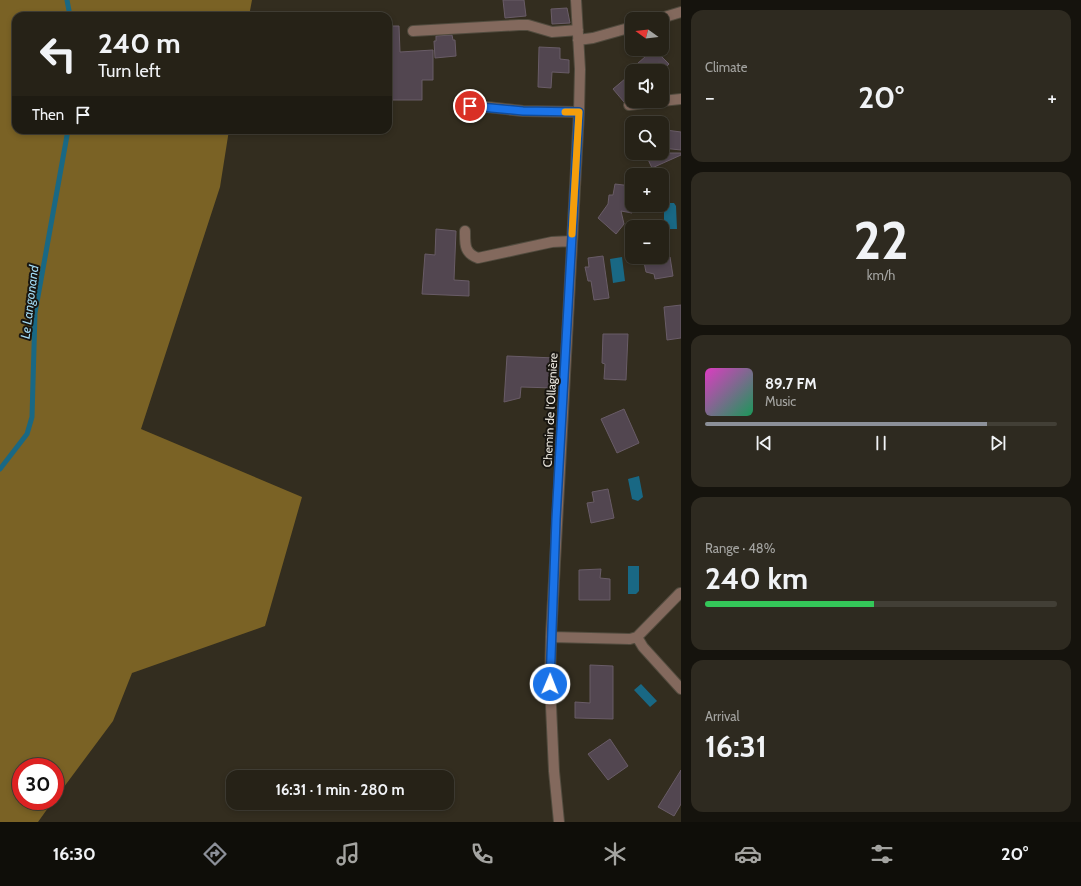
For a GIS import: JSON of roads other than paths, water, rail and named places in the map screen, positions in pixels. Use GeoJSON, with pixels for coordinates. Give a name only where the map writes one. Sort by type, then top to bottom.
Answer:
{"type":"FeatureCollection","features":[{"type":"Feature","properties":{"kind":"street","name":"Chemin de l'Ollagnière"},"geometry":{"type":"LineString","coordinates":[[559,822],[550,684],[551,637],[579,112],[576,0]]}},
{"type":"Feature","properties":{"kind":"street"},"geometry":{"type":"LineString","coordinates":[[669,16],[681,12]]}},
{"type":"Feature","properties":{"kind":"street"},"geometry":{"type":"LineString","coordinates":[[414,31],[528,25],[552,32],[593,38],[625,28]]}},
{"type":"Feature","properties":{"kind":"street"},"geometry":{"type":"LineString","coordinates":[[669,100],[681,99]]}},
{"type":"Feature","properties":{"kind":"street"},"geometry":{"type":"LineString","coordinates":[[459,104],[523,111],[579,112]]}},
{"type":"Feature","properties":{"kind":"street"},"geometry":{"type":"LineString","coordinates":[[465,231],[465,245],[467,252],[478,258],[552,242],[572,241]]}},
{"type":"Feature","properties":{"kind":"street"},"geometry":{"type":"LineString","coordinates":[[551,637],[630,639],[637,637],[680,593]]}},
{"type":"Feature","properties":{"kind":"street"},"geometry":{"type":"LineString","coordinates":[[637,637],[643,647],[681,689]]}},
{"type":"Feature","properties":{"kind":"water"},"geometry":{"type":"Polygon","coordinates":[[[669,203],[674,203],[676,206],[677,229],[669,229],[669,220],[664,220],[664,212],[669,212],[669,203]]]}},
{"type":"Feature","properties":{"kind":"water"},"geometry":{"type":"Polygon","coordinates":[[[622,257],[625,281],[613,283],[610,259],[622,257]]]}},
{"type":"Feature","properties":{"kind":"water"},"geometry":{"type":"Polygon","coordinates":[[[639,476],[643,497],[638,501],[632,499],[628,479],[639,476]]]}},
{"type":"Feature","properties":{"kind":"water"},"geometry":{"type":"Polygon","coordinates":[[[628,566],[639,566],[639,591],[636,594],[628,594],[628,566]]]}},
{"type":"Feature","properties":{"kind":"water"},"geometry":{"type":"Polygon","coordinates":[[[641,684],[657,701],[650,707],[634,690],[641,684]]]}},
{"type":"Feature","properties":{"kind":"waterway","name":"Le Langonand"},"geometry":{"type":"LineString","coordinates":[[67,0],[69,12]]}},
{"type":"Feature","properties":{"kind":"waterway","name":"Le Langonand"},"geometry":{"type":"LineString","coordinates":[[0,469],[27,434],[32,417],[35,313],[67,134]]}}]}
